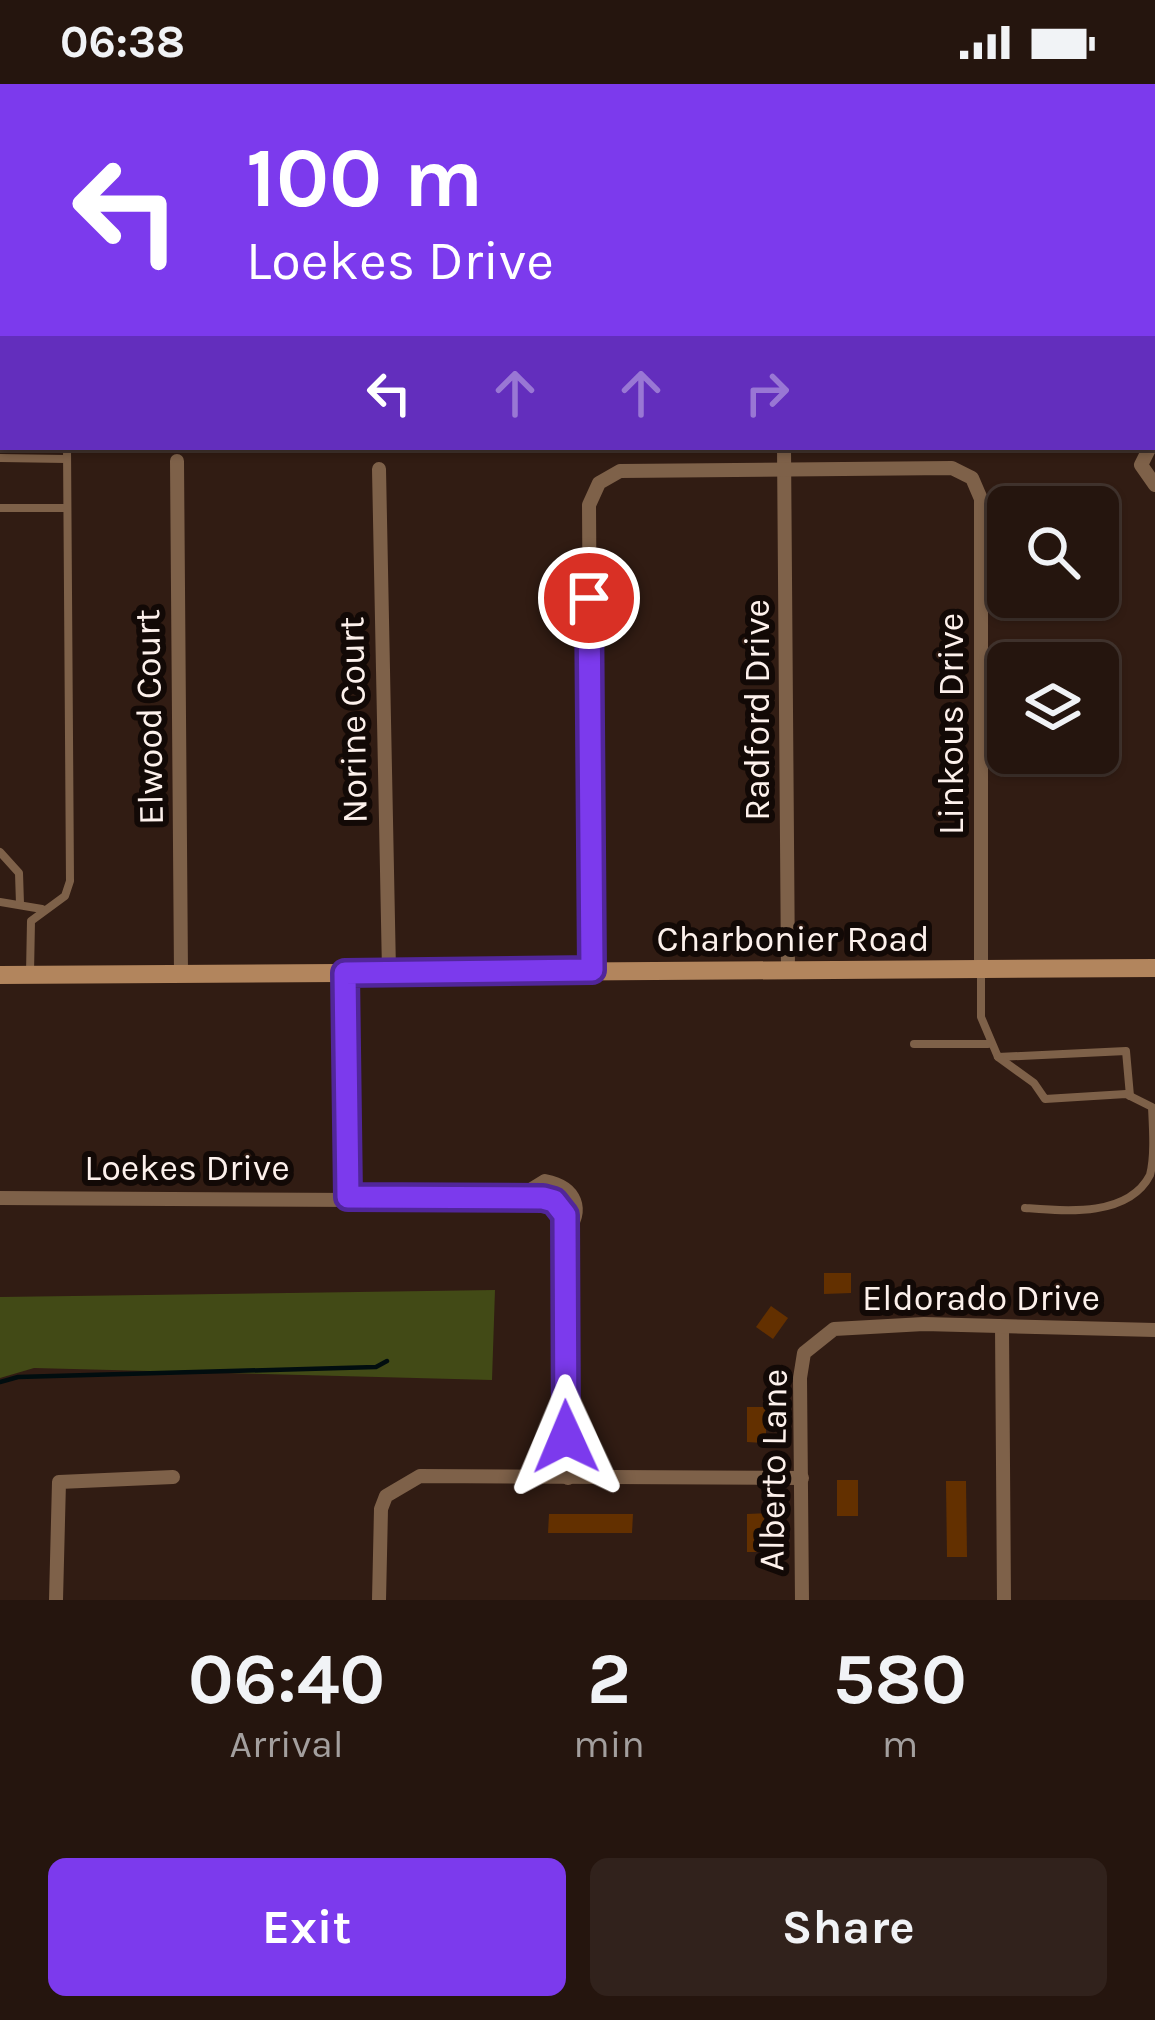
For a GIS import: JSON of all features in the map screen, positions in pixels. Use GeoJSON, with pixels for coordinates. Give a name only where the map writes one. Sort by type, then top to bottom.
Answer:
{"type":"FeatureCollection","features":[{"type":"Feature","properties":{"kind":"main road","name":"Charbonier Road"},"geometry":{"type":"LineString","coordinates":[[0,975],[1155,968]]}},
{"type":"Feature","properties":{"kind":"street","name":"Radford Drive"},"geometry":{"type":"LineString","coordinates":[[784,450],[788,972]]}},
{"type":"Feature","properties":{"kind":"street"},"geometry":{"type":"LineString","coordinates":[[1149,450],[1141,465],[1155,485]]}},
{"type":"Feature","properties":{"kind":"street","name":"Elwood Court"},"geometry":{"type":"LineString","coordinates":[[177,461],[181,973]]}},
{"type":"Feature","properties":{"kind":"street","name":"Linkous Drive"},"geometry":{"type":"LineString","coordinates":[[785,470],[952,468],[972,478],[981,499],[981,972]]}},
{"type":"Feature","properties":{"kind":"street","name":"Norine Court"},"geometry":{"type":"LineString","coordinates":[[379,469],[388,970]]}},
{"type":"Feature","properties":{"kind":"street"},"geometry":{"type":"LineString","coordinates":[[592,970],[589,506],[599,483],[620,471],[785,470]]}},
{"type":"Feature","properties":{"kind":"street"},"geometry":{"type":"LineString","coordinates":[[345,973],[348,1197]]}},
{"type":"Feature","properties":{"kind":"street","name":"Loekes Drive"},"geometry":{"type":"LineString","coordinates":[[0,1198],[519,1197],[554,1201],[565,1215],[568,1478]]}},
{"type":"Feature","properties":{"kind":"street"},"geometry":{"type":"LineString","coordinates":[[1002,1327],[1004,1600]]}},
{"type":"Feature","properties":{"kind":"street","name":"Eldorado Drive"},"geometry":{"type":"LineString","coordinates":[[811,1343],[846,1328],[1155,1330]]}},
{"type":"Feature","properties":{"kind":"street","name":"Alberto Lane"},"geometry":{"type":"LineString","coordinates":[[802,1600],[800,1378],[811,1343]]}},
{"type":"Feature","properties":{"kind":"street"},"geometry":{"type":"LineString","coordinates":[[379,1600],[377,1522],[386,1496],[420,1475],[802,1478]]}},
{"type":"Feature","properties":{"kind":"street"},"geometry":{"type":"LineString","coordinates":[[56,1600],[59,1482],[172,1477]]}},
{"type":"Feature","properties":{"kind":"lane"},"geometry":{"type":"LineString","coordinates":[[30,975],[31,921],[65,896],[70,881],[67,450]]}},
{"type":"Feature","properties":{"kind":"lane"},"geometry":{"type":"LineString","coordinates":[[0,458],[67,459]]}},
{"type":"Feature","properties":{"kind":"lane"},"geometry":{"type":"LineString","coordinates":[[0,508],[66,508]]}},
{"type":"Feature","properties":{"kind":"lane"},"geometry":{"type":"LineString","coordinates":[[0,852],[19,872],[20,904]]}},
{"type":"Feature","properties":{"kind":"lane"},"geometry":{"type":"LineString","coordinates":[[0,902],[44,910]]}},
{"type":"Feature","properties":{"kind":"lane"},"geometry":{"type":"LineString","coordinates":[[981,972],[981,1017],[988,1044],[1028,1089]]}},
{"type":"Feature","properties":{"kind":"lane"},"geometry":{"type":"LineString","coordinates":[[914,1044],[988,1044]]}},
{"type":"Feature","properties":{"kind":"lane"},"geometry":{"type":"LineString","coordinates":[[998,1057],[1126,1051],[1130,1096]]}},
{"type":"Feature","properties":{"kind":"lane"},"geometry":{"type":"LineString","coordinates":[[1022,1079],[1034,1082],[1041,1098],[1130,1096],[1152,1107],[1154,1160],[1140,1187],[1085,1212],[1025,1208]]}},
{"type":"Feature","properties":{"kind":"green space"},"geometry":{"type":"Polygon","coordinates":[[[495,1290],[492,1380],[34,1368],[0,1378],[0,1297],[495,1290]]]}},
{"type":"Feature","properties":{"kind":"building"},"geometry":{"type":"Polygon","coordinates":[[[824,1273],[851,1273],[851,1293],[824,1294],[824,1273]]]}},
{"type":"Feature","properties":{"kind":"building"},"geometry":{"type":"Polygon","coordinates":[[[771,1306],[788,1318],[773,1339],[756,1327],[771,1306]]]}},
{"type":"Feature","properties":{"kind":"building"},"geometry":{"type":"Polygon","coordinates":[[[747,1407],[766,1407],[766,1443],[747,1442],[747,1407]]]}},
{"type":"Feature","properties":{"kind":"building"},"geometry":{"type":"Polygon","coordinates":[[[837,1480],[858,1480],[858,1516],[837,1516],[837,1480]]]}},
{"type":"Feature","properties":{"kind":"building"},"geometry":{"type":"Polygon","coordinates":[[[946,1481],[966,1481],[967,1557],[947,1557],[946,1481]]]}},
{"type":"Feature","properties":{"kind":"building"},"geometry":{"type":"Polygon","coordinates":[[[767,1513],[767,1552],[747,1552],[747,1514],[767,1513]]]}},
{"type":"Feature","properties":{"kind":"building"},"geometry":{"type":"Polygon","coordinates":[[[549,1514],[633,1514],[632,1533],[548,1533],[549,1514]]]}},
{"type":"Feature","properties":{"kind":"waterway"},"geometry":{"type":"LineString","coordinates":[[0,1382],[18,1377],[376,1367],[387,1361]]}},
{"type":"Feature","properties":{"kind":"route"},"geometry":{"type":"LineString","coordinates":[[566,1437],[565,1215],[554,1201],[543,1198],[348,1197],[345,973],[592,970],[589,598]]}}]}
